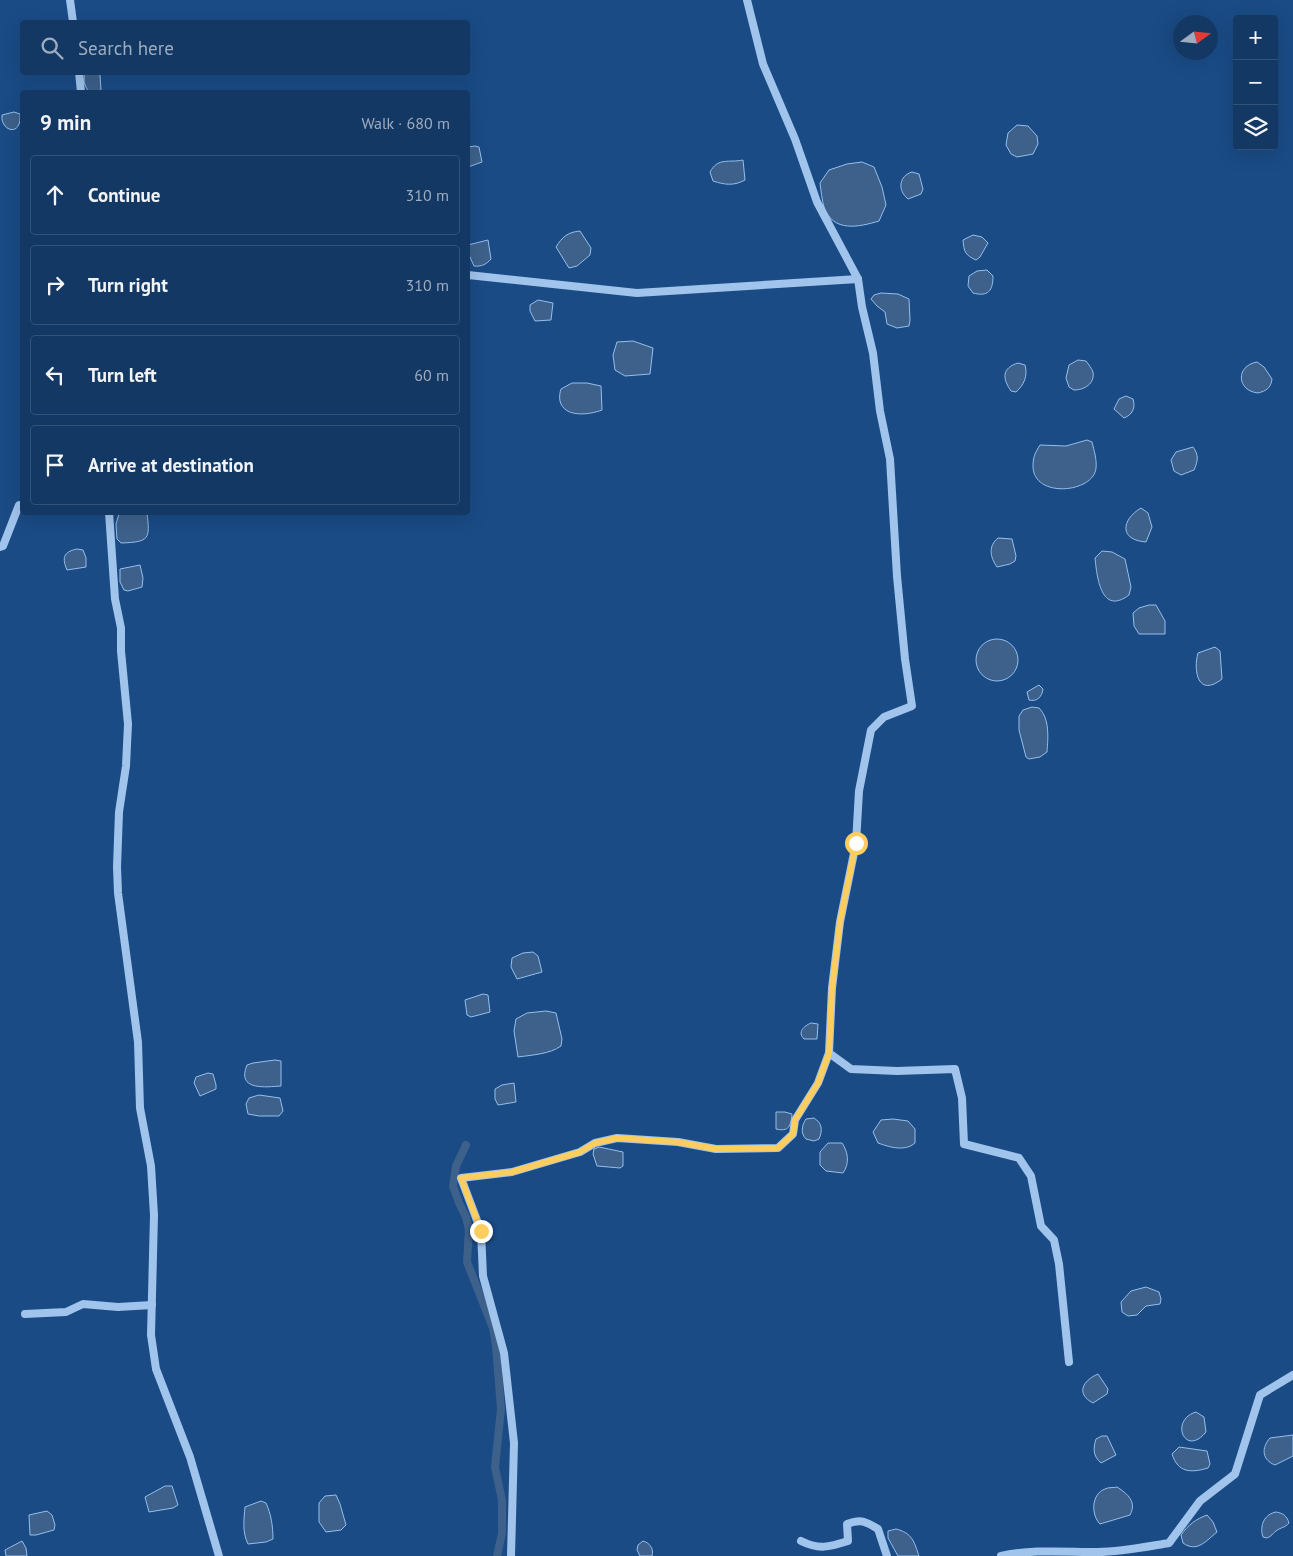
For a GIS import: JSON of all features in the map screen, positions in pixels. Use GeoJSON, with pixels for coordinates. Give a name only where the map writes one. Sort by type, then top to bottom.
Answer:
{"type":"FeatureCollection","features":[{"type":"Feature","properties":{"kind":"street"},"geometry":{"type":"LineString","coordinates":[[70,0],[73,20]]}},
{"type":"Feature","properties":{"kind":"street"},"geometry":{"type":"LineString","coordinates":[[511,1556],[514,1443],[504,1353],[483,1276],[481,1231],[461,1178],[512,1172],[580,1152],[595,1143],[617,1138],[678,1142],[716,1149],[778,1148],[793,1134],[795,1120],[818,1083],[829,1053],[836,950],[856,843],[859,791],[870,730],[884,717],[912,706],[896,576],[890,459],[880,411],[873,353],[862,307],[858,279],[817,202],[795,139],[762,64],[747,0]]}},
{"type":"Feature","properties":{"kind":"street"},"geometry":{"type":"LineString","coordinates":[[79,75],[81,90]]}},
{"type":"Feature","properties":{"kind":"street"},"geometry":{"type":"LineString","coordinates":[[470,275],[637,293],[858,279]]}},
{"type":"Feature","properties":{"kind":"street"},"geometry":{"type":"LineString","coordinates":[[0,547],[3,546],[20,505]]}},
{"type":"Feature","properties":{"kind":"street"},"geometry":{"type":"LineString","coordinates":[[109,515],[115,600],[121,628],[121,651],[128,724],[126,766],[119,812],[118,893],[138,1042],[140,1108],[151,1166],[154,1215],[152,1334],[156,1369],[190,1456],[219,1556]]}},
{"type":"Feature","properties":{"kind":"street"},"geometry":{"type":"LineString","coordinates":[[829,1053],[851,1069],[897,1071],[955,1070],[962,1098],[964,1144],[1019,1158],[1031,1176],[1041,1226],[1054,1240],[1059,1264],[1068,1362]]}},
{"type":"Feature","properties":{"kind":"street"},"geometry":{"type":"LineString","coordinates":[[25,1314],[66,1312],[83,1304],[118,1307],[152,1305]]}},
{"type":"Feature","properties":{"kind":"street"},"geometry":{"type":"LineString","coordinates":[[1001,1556],[1013,1553],[1098,1552],[1169,1543],[1200,1501],[1235,1474],[1260,1395],[1293,1375]]}},
{"type":"Feature","properties":{"kind":"street"},"geometry":{"type":"LineString","coordinates":[[801,1541],[812,1546],[830,1546],[848,1542],[847,1524],[858,1520],[867,1522],[878,1529],[886,1556]]}},
{"type":"Feature","properties":{"kind":"water"},"geometry":{"type":"Polygon","coordinates":[[[85,75],[100,75],[101,90],[88,90],[85,75]]]}},
{"type":"Feature","properties":{"kind":"water"},"geometry":{"type":"Polygon","coordinates":[[[14,112],[20,114],[20,122],[18,127],[11,130],[4,125],[2,115],[14,112]]]}},
{"type":"Feature","properties":{"kind":"water"},"geometry":{"type":"Polygon","coordinates":[[[1017,125],[1028,126],[1037,136],[1038,144],[1033,154],[1017,157],[1011,154],[1006,145],[1008,133],[1017,125]]]}},
{"type":"Feature","properties":{"kind":"water"},"geometry":{"type":"Polygon","coordinates":[[[470,147],[479,147],[482,162],[470,166],[470,147]]]}},
{"type":"Feature","properties":{"kind":"water"},"geometry":{"type":"Polygon","coordinates":[[[743,160],[745,180],[729,184],[713,181],[710,172],[717,164],[720,162],[743,160]]]}},
{"type":"Feature","properties":{"kind":"water"},"geometry":{"type":"Polygon","coordinates":[[[862,162],[874,167],[882,187],[886,205],[879,221],[855,226],[840,224],[828,215],[824,207],[820,183],[829,170],[847,164],[862,162]]]}},
{"type":"Feature","properties":{"kind":"water"},"geometry":{"type":"Polygon","coordinates":[[[912,172],[919,174],[923,189],[921,194],[908,199],[902,192],[901,184],[904,177],[912,172]]]}},
{"type":"Feature","properties":{"kind":"water"},"geometry":{"type":"Polygon","coordinates":[[[580,231],[591,248],[590,255],[577,266],[569,268],[556,247],[566,236],[580,231]]]}},
{"type":"Feature","properties":{"kind":"water"},"geometry":{"type":"Polygon","coordinates":[[[973,235],[982,237],[988,243],[980,257],[976,260],[967,255],[963,244],[963,240],[973,235]]]}},
{"type":"Feature","properties":{"kind":"water"},"geometry":{"type":"Polygon","coordinates":[[[488,240],[491,259],[484,265],[474,266],[470,257],[470,244],[488,240]]]}},
{"type":"Feature","properties":{"kind":"water"},"geometry":{"type":"Polygon","coordinates":[[[987,270],[993,276],[991,289],[989,292],[982,294],[973,293],[968,286],[969,276],[977,271],[987,270]]]}},
{"type":"Feature","properties":{"kind":"water"},"geometry":{"type":"Polygon","coordinates":[[[881,293],[898,294],[909,299],[909,326],[897,328],[887,324],[885,312],[871,299],[874,295],[881,293]]]}},
{"type":"Feature","properties":{"kind":"water"},"geometry":{"type":"Polygon","coordinates":[[[538,300],[553,303],[551,320],[535,321],[530,311],[530,305],[538,300]]]}},
{"type":"Feature","properties":{"kind":"water"},"geometry":{"type":"Polygon","coordinates":[[[633,341],[653,348],[650,374],[625,376],[615,370],[613,355],[617,342],[633,341]]]}},
{"type":"Feature","properties":{"kind":"water"},"geometry":{"type":"Polygon","coordinates":[[[1078,360],[1086,361],[1093,371],[1093,376],[1088,386],[1074,390],[1069,387],[1066,378],[1069,365],[1078,360]]]}},
{"type":"Feature","properties":{"kind":"water"},"geometry":{"type":"Polygon","coordinates":[[[1257,362],[1264,367],[1272,379],[1268,389],[1258,393],[1246,388],[1241,378],[1245,368],[1257,362]]]}},
{"type":"Feature","properties":{"kind":"water"},"geometry":{"type":"Polygon","coordinates":[[[1018,363],[1025,365],[1026,377],[1016,392],[1011,391],[1006,382],[1005,374],[1009,368],[1018,363]]]}},
{"type":"Feature","properties":{"kind":"water"},"geometry":{"type":"Polygon","coordinates":[[[572,383],[587,383],[601,386],[602,410],[578,414],[566,410],[560,401],[560,392],[561,389],[572,383]]]}},
{"type":"Feature","properties":{"kind":"water"},"geometry":{"type":"Polygon","coordinates":[[[1126,396],[1133,399],[1134,408],[1124,418],[1114,409],[1119,399],[1126,396]]]}},
{"type":"Feature","properties":{"kind":"water"},"geometry":{"type":"Polygon","coordinates":[[[1087,440],[1092,442],[1096,468],[1093,476],[1085,483],[1064,489],[1052,488],[1043,484],[1036,477],[1033,460],[1040,445],[1066,446],[1087,440]]]}},
{"type":"Feature","properties":{"kind":"water"},"geometry":{"type":"Polygon","coordinates":[[[1193,447],[1197,458],[1194,470],[1181,475],[1174,471],[1171,460],[1176,452],[1193,447]]]}},
{"type":"Feature","properties":{"kind":"water"},"geometry":{"type":"Polygon","coordinates":[[[1141,508],[1148,513],[1152,527],[1146,542],[1131,538],[1127,534],[1126,529],[1130,518],[1141,508]]]}},
{"type":"Feature","properties":{"kind":"water"},"geometry":{"type":"Polygon","coordinates":[[[119,515],[147,515],[148,534],[143,540],[138,542],[121,543],[117,539],[116,524],[119,515]]]}},
{"type":"Feature","properties":{"kind":"water"},"geometry":{"type":"Polygon","coordinates":[[[998,538],[1012,539],[1016,556],[1015,561],[1010,564],[997,567],[991,548],[998,538]]]}},
{"type":"Feature","properties":{"kind":"water"},"geometry":{"type":"Polygon","coordinates":[[[77,549],[83,550],[86,558],[86,567],[67,570],[64,562],[65,556],[77,549]]]}},
{"type":"Feature","properties":{"kind":"water"},"geometry":{"type":"Polygon","coordinates":[[[1102,551],[1112,552],[1125,559],[1131,587],[1129,595],[1120,600],[1112,601],[1106,598],[1099,584],[1095,558],[1102,551]]]}},
{"type":"Feature","properties":{"kind":"water"},"geometry":{"type":"Polygon","coordinates":[[[140,565],[143,578],[142,587],[128,591],[124,590],[120,582],[120,569],[140,565]]]}},
{"type":"Feature","properties":{"kind":"water"},"geometry":{"type":"Polygon","coordinates":[[[1156,605],[1165,621],[1165,634],[1139,634],[1134,626],[1133,613],[1139,608],[1156,605]]]}},
{"type":"Feature","properties":{"kind":"water"},"geometry":{"type":"Polygon","coordinates":[[[997,639],[1012,645],[1018,660],[1012,675],[997,681],[982,675],[976,660],[982,645],[997,639]]]}},
{"type":"Feature","properties":{"kind":"water"},"geometry":{"type":"Polygon","coordinates":[[[1215,647],[1220,651],[1222,679],[1214,684],[1203,684],[1197,674],[1198,653],[1215,647]]]}},
{"type":"Feature","properties":{"kind":"water"},"geometry":{"type":"Polygon","coordinates":[[[1039,685],[1043,689],[1040,697],[1037,700],[1029,700],[1027,692],[1039,685]]]}},
{"type":"Feature","properties":{"kind":"water"},"geometry":{"type":"Polygon","coordinates":[[[1032,707],[1039,708],[1043,712],[1047,723],[1047,752],[1040,757],[1029,759],[1026,757],[1019,730],[1019,716],[1023,710],[1032,707]]]}},
{"type":"Feature","properties":{"kind":"water"},"geometry":{"type":"Polygon","coordinates":[[[533,952],[538,956],[542,972],[517,979],[511,967],[512,958],[523,953],[533,952]]]}},
{"type":"Feature","properties":{"kind":"water"},"geometry":{"type":"Polygon","coordinates":[[[483,994],[488,995],[490,1012],[471,1017],[467,1015],[465,1000],[483,994]]]}},
{"type":"Feature","properties":{"kind":"water"},"geometry":{"type":"Polygon","coordinates":[[[546,1011],[556,1013],[562,1039],[561,1046],[557,1049],[535,1055],[518,1057],[514,1031],[516,1019],[527,1013],[546,1011]]]}},
{"type":"Feature","properties":{"kind":"water"},"geometry":{"type":"Polygon","coordinates":[[[811,1023],[818,1024],[817,1039],[804,1039],[801,1032],[811,1023]]]}},
{"type":"Feature","properties":{"kind":"water"},"geometry":{"type":"Polygon","coordinates":[[[275,1060],[281,1061],[281,1086],[261,1087],[249,1083],[245,1073],[247,1065],[275,1060]]]}},
{"type":"Feature","properties":{"kind":"water"},"geometry":{"type":"Polygon","coordinates":[[[208,1073],[213,1074],[216,1089],[200,1096],[194,1083],[196,1077],[208,1073]]]}},
{"type":"Feature","properties":{"kind":"water"},"geometry":{"type":"Polygon","coordinates":[[[514,1083],[516,1102],[498,1105],[495,1099],[495,1089],[502,1085],[514,1083]]]}},
{"type":"Feature","properties":{"kind":"water"},"geometry":{"type":"Polygon","coordinates":[[[259,1095],[280,1098],[283,1111],[279,1116],[248,1114],[246,1104],[249,1098],[259,1095]]]}},
{"type":"Feature","properties":{"kind":"water"},"geometry":{"type":"Polygon","coordinates":[[[776,1112],[792,1114],[790,1125],[787,1129],[776,1129],[776,1112]]]}},
{"type":"Feature","properties":{"kind":"water"},"geometry":{"type":"Polygon","coordinates":[[[814,1118],[820,1124],[821,1133],[819,1139],[814,1141],[806,1139],[802,1129],[806,1119],[814,1118]]]}},
{"type":"Feature","properties":{"kind":"water"},"geometry":{"type":"Polygon","coordinates":[[[881,1120],[908,1121],[915,1129],[915,1143],[902,1148],[878,1143],[873,1132],[881,1120]]]}},
{"type":"Feature","properties":{"kind":"water"},"geometry":{"type":"Polygon","coordinates":[[[828,1143],[842,1143],[844,1146],[847,1161],[843,1173],[826,1171],[820,1165],[820,1152],[828,1143]]]}},
{"type":"Feature","properties":{"kind":"water"},"geometry":{"type":"Polygon","coordinates":[[[599,1147],[623,1152],[623,1166],[620,1168],[597,1166],[593,1154],[594,1149],[599,1147]]]}},
{"type":"Feature","properties":{"kind":"water"},"geometry":{"type":"Polygon","coordinates":[[[1146,1287],[1159,1292],[1160,1304],[1146,1306],[1137,1315],[1128,1316],[1122,1312],[1121,1302],[1131,1291],[1146,1287]]]}},
{"type":"Feature","properties":{"kind":"water"},"geometry":{"type":"Polygon","coordinates":[[[1098,1374],[1108,1389],[1107,1394],[1093,1403],[1084,1396],[1083,1388],[1088,1380],[1098,1374]]]}},
{"type":"Feature","properties":{"kind":"water"},"geometry":{"type":"Polygon","coordinates":[[[1196,1412],[1204,1417],[1206,1432],[1198,1439],[1192,1441],[1186,1439],[1182,1429],[1183,1422],[1188,1416],[1196,1412]]]}},
{"type":"Feature","properties":{"kind":"water"},"geometry":{"type":"Polygon","coordinates":[[[1293,1435],[1293,1456],[1275,1465],[1267,1460],[1264,1450],[1270,1438],[1293,1435]]]}},
{"type":"Feature","properties":{"kind":"water"},"geometry":{"type":"Polygon","coordinates":[[[1107,1436],[1116,1455],[1101,1463],[1096,1458],[1094,1449],[1096,1439],[1107,1436]]]}},
{"type":"Feature","properties":{"kind":"water"},"geometry":{"type":"Polygon","coordinates":[[[1179,1447],[1207,1451],[1210,1464],[1208,1468],[1191,1471],[1182,1468],[1178,1465],[1172,1454],[1179,1447]]]}},
{"type":"Feature","properties":{"kind":"water"},"geometry":{"type":"Polygon","coordinates":[[[165,1486],[172,1486],[178,1505],[173,1508],[149,1512],[145,1497],[165,1486]]]}},
{"type":"Feature","properties":{"kind":"water"},"geometry":{"type":"Polygon","coordinates":[[[1117,1487],[1125,1492],[1132,1502],[1130,1515],[1100,1524],[1094,1510],[1097,1495],[1106,1488],[1117,1487]]]}},
{"type":"Feature","properties":{"kind":"water"},"geometry":{"type":"Polygon","coordinates":[[[336,1495],[346,1525],[341,1530],[326,1532],[319,1522],[319,1503],[325,1496],[336,1495]]]}},
{"type":"Feature","properties":{"kind":"water"},"geometry":{"type":"Polygon","coordinates":[[[261,1501],[266,1503],[269,1511],[273,1539],[266,1542],[248,1544],[244,1530],[245,1507],[261,1501]]]}},
{"type":"Feature","properties":{"kind":"water"},"geometry":{"type":"Polygon","coordinates":[[[47,1511],[52,1515],[55,1525],[54,1530],[30,1535],[29,1515],[47,1511]]]}},
{"type":"Feature","properties":{"kind":"water"},"geometry":{"type":"Polygon","coordinates":[[[1276,1512],[1284,1515],[1289,1523],[1269,1537],[1263,1537],[1262,1524],[1269,1515],[1276,1512]]]}},
{"type":"Feature","properties":{"kind":"water"},"geometry":{"type":"Polygon","coordinates":[[[1207,1515],[1213,1522],[1217,1532],[1201,1545],[1193,1547],[1183,1543],[1181,1535],[1184,1531],[1199,1518],[1207,1515]]]}},
{"type":"Feature","properties":{"kind":"water"},"geometry":{"type":"Polygon","coordinates":[[[896,1529],[912,1538],[919,1556],[898,1556],[888,1538],[888,1531],[896,1529]]]}},
{"type":"Feature","properties":{"kind":"water"},"geometry":{"type":"Polygon","coordinates":[[[22,1541],[26,1548],[27,1556],[6,1556],[5,1550],[22,1541]]]}},
{"type":"Feature","properties":{"kind":"water"},"geometry":{"type":"Polygon","coordinates":[[[643,1541],[651,1547],[652,1556],[640,1556],[637,1550],[638,1545],[643,1541]]]}},
{"type":"Feature","properties":{"kind":"waterway"},"geometry":{"type":"LineString","coordinates":[[466,1145],[456,1166],[453,1186],[466,1217],[469,1230],[467,1262],[493,1328],[496,1346],[501,1409],[495,1467],[502,1500],[502,1533],[497,1556]]}},
{"type":"Feature","properties":{"kind":"route"},"geometry":{"type":"LineString","coordinates":[[481,1231],[461,1178],[512,1172],[580,1152],[595,1143],[617,1138],[678,1142],[716,1149],[778,1148],[793,1134],[795,1120],[818,1083],[829,1053],[832,988],[840,922],[856,843]]}}]}
